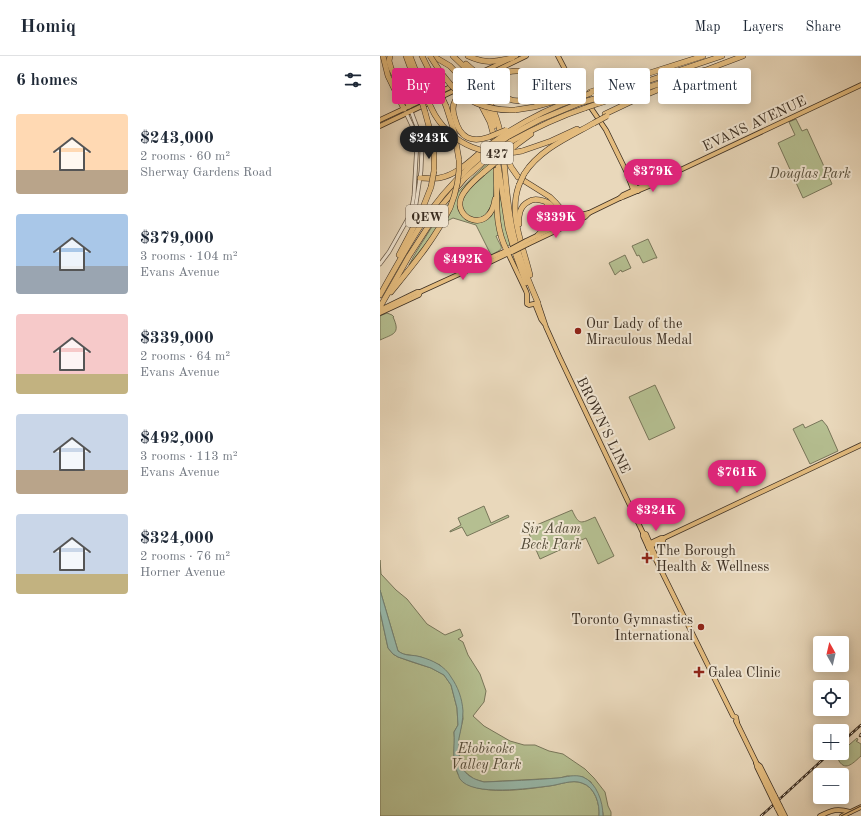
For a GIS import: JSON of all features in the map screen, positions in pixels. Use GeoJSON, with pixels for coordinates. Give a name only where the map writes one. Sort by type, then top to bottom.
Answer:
{"type":"FeatureCollection","features":[{"type":"Feature","properties":{"kind":"highway"},"geometry":{"type":"LineString","coordinates":[[383,56],[388,76],[407,110]]}},
{"type":"Feature","properties":{"kind":"highway"},"geometry":{"type":"LineString","coordinates":[[390,56],[391,68],[407,110]]}},
{"type":"Feature","properties":{"kind":"highway"},"geometry":{"type":"LineString","coordinates":[[406,56],[411,68]]}},
{"type":"Feature","properties":{"kind":"highway"},"geometry":{"type":"LineString","coordinates":[[410,56],[414,68]]}},
{"type":"Feature","properties":{"kind":"highway"},"geometry":{"type":"LineString","coordinates":[[433,56],[453,69]]}},
{"type":"Feature","properties":{"kind":"highway"},"geometry":{"type":"LineString","coordinates":[[433,56],[449,84],[469,100],[497,110],[515,110],[547,104]]}},
{"type":"Feature","properties":{"kind":"highway"},"geometry":{"type":"LineString","coordinates":[[455,56],[469,68]]}},
{"type":"Feature","properties":{"kind":"highway","name":"427"},"geometry":{"type":"LineString","coordinates":[[455,56],[488,97],[494,111],[500,130],[509,211],[513,232],[522,263],[532,289]]}},
{"type":"Feature","properties":{"kind":"highway"},"geometry":{"type":"LineString","coordinates":[[468,56],[477,60],[488,62],[514,57]]}},
{"type":"Feature","properties":{"kind":"highway"},"geometry":{"type":"LineString","coordinates":[[586,94],[703,56]]}},
{"type":"Feature","properties":{"kind":"highway","name":"QEW"},"geometry":{"type":"LineString","coordinates":[[380,295],[431,210],[462,174],[488,148],[508,132],[580,103],[722,56]]}},
{"type":"Feature","properties":{"kind":"highway"},"geometry":{"type":"LineString","coordinates":[[711,68],[743,56]]}},
{"type":"Feature","properties":{"kind":"highway"},"geometry":{"type":"LineString","coordinates":[[380,307],[445,220],[456,193],[459,160],[454,131],[446,106],[422,57]]}},
{"type":"Feature","properties":{"kind":"highway"},"geometry":{"type":"LineString","coordinates":[[510,72],[522,72],[528,75],[533,86],[528,97],[515,101],[510,100]]}},
{"type":"Feature","properties":{"kind":"highway"},"geometry":{"type":"LineString","coordinates":[[380,307],[409,256],[442,205],[465,178],[489,157],[548,122],[596,104],[658,84]]}},
{"type":"Feature","properties":{"kind":"highway"},"geometry":{"type":"LineString","coordinates":[[535,302],[532,284],[515,219],[516,197],[524,174],[531,164],[545,151],[614,110],[658,90]]}},
{"type":"Feature","properties":{"kind":"highway"},"geometry":{"type":"LineString","coordinates":[[502,190],[497,136],[493,122],[487,105],[482,96],[470,91],[460,94],[455,100],[453,106],[454,116],[460,131],[470,139],[478,140],[489,137],[508,132],[521,122],[561,104]]}},
{"type":"Feature","properties":{"kind":"highway"},"geometry":{"type":"LineString","coordinates":[[380,289],[420,216],[431,187],[434,171],[433,141],[423,104]]}},
{"type":"Feature","properties":{"kind":"highway"},"geometry":{"type":"LineString","coordinates":[[429,104],[437,119],[446,130],[459,140],[473,148],[504,154],[522,151],[551,141],[593,122]]}},
{"type":"Feature","properties":{"kind":"highway","name":"427"},"geometry":{"type":"LineString","coordinates":[[481,104],[492,129],[512,243],[535,302]]}},
{"type":"Feature","properties":{"kind":"highway"},"geometry":{"type":"LineString","coordinates":[[487,117],[493,145],[497,178],[498,226],[502,241],[509,251]]}},
{"type":"Feature","properties":{"kind":"highway"},"geometry":{"type":"LineString","coordinates":[[502,144],[510,167],[514,173],[522,180],[550,197],[560,210],[565,223]]}},
{"type":"Feature","properties":{"kind":"highway"},"geometry":{"type":"LineString","coordinates":[[497,178],[494,201],[490,214],[478,220],[467,217],[463,213],[460,206],[465,192],[513,144]]}},
{"type":"Feature","properties":{"kind":"highway"},"geometry":{"type":"LineString","coordinates":[[417,179],[444,177],[463,167],[488,148]]}},
{"type":"Feature","properties":{"kind":"highway"},"geometry":{"type":"LineString","coordinates":[[520,237],[518,221],[521,210],[527,202],[536,199],[546,201],[551,204],[565,223]]}},
{"type":"Feature","properties":{"kind":"highway"},"geometry":{"type":"LineString","coordinates":[[538,235],[547,226],[550,217],[550,209],[547,204],[541,200]]}},
{"type":"Feature","properties":{"kind":"highway"},"geometry":{"type":"LineString","coordinates":[[560,210],[567,216],[574,218]]}},
{"type":"Feature","properties":{"kind":"main road"},"geometry":{"type":"LineString","coordinates":[[501,68],[526,56]]}},
{"type":"Feature","properties":{"kind":"main road"},"geometry":{"type":"LineString","coordinates":[[558,56],[570,79],[606,130],[628,175],[631,178],[635,191]]}},
{"type":"Feature","properties":{"kind":"main road"},"geometry":{"type":"LineString","coordinates":[[497,68],[514,57]]}},
{"type":"Feature","properties":{"kind":"main road","name":"EVANS AVENUE"},"geometry":{"type":"LineString","coordinates":[[380,307],[392,304],[420,292],[488,261],[490,258],[527,243],[584,213],[588,213],[623,197],[653,181],[656,181],[861,85]]}},
{"type":"Feature","properties":{"kind":"main road"},"geometry":{"type":"LineString","coordinates":[[380,120],[407,110],[453,89]]}},
{"type":"Feature","properties":{"kind":"main road"},"geometry":{"type":"LineString","coordinates":[[380,126],[407,110]]}},
{"type":"Feature","properties":{"kind":"main road","name":"EVANS AVENUE"},"geometry":{"type":"LineString","coordinates":[[527,243],[538,235],[565,223],[585,217],[588,213]]}},
{"type":"Feature","properties":{"kind":"main road","name":"BROWN'S LINE"},"geometry":{"type":"LineString","coordinates":[[509,251],[526,291],[527,304],[529,305],[535,302],[541,319],[586,414],[643,533],[646,534],[653,558],[655,558],[734,716],[733,718],[756,762],[760,766],[781,816]]}},
{"type":"Feature","properties":{"kind":"main road","name":"EVANS AVENUE"},"geometry":{"type":"LineString","coordinates":[[380,313],[419,295],[420,292]]}},
{"type":"Feature","properties":{"kind":"main road"},"geometry":{"type":"LineString","coordinates":[[649,545],[663,541],[664,538],[861,445]]}},
{"type":"Feature","properties":{"kind":"main road","name":"BROWN'S LINE"},"geometry":{"type":"LineString","coordinates":[[778,807],[785,816]]}},
{"type":"Feature","properties":{"kind":"main road"},"geometry":{"type":"LineString","coordinates":[[842,816],[861,808]]}},
{"type":"Feature","properties":{"kind":"main road"},"geometry":{"type":"LineString","coordinates":[[820,816],[837,809],[843,810],[849,814]]}},
{"type":"Feature","properties":{"kind":"main road"},"geometry":{"type":"LineString","coordinates":[[827,812],[833,812],[835,815]]}},
{"type":"Feature","properties":{"kind":"street"},"geometry":{"type":"LineString","coordinates":[[380,264],[389,252],[416,204],[417,179],[422,148],[420,135],[407,110]]}},
{"type":"Feature","properties":{"kind":"green space","name":"Douglas Park"},"geometry":{"type":"Polygon","coordinates":[[[796,119],[802,131],[807,129],[832,184],[803,198],[778,143],[795,135],[789,122],[796,119]]]}},
{"type":"Feature","properties":{"kind":"green space"},"geometry":{"type":"Polygon","coordinates":[[[494,158],[494,162],[463,192],[459,206],[472,222],[486,220],[495,208],[499,235],[496,236],[501,249],[491,255],[476,225],[453,218],[447,221],[433,234],[409,265],[446,207],[473,176],[494,158]]]}},
{"type":"Feature","properties":{"kind":"green space"},"geometry":{"type":"Polygon","coordinates":[[[495,166],[493,202],[486,215],[479,218],[474,218],[463,211],[462,202],[466,192],[495,166]]]}},
{"type":"Feature","properties":{"kind":"green space"},"geometry":{"type":"Polygon","coordinates":[[[499,189],[510,245],[506,247],[499,211],[499,189]]]}},
{"type":"Feature","properties":{"kind":"green space"},"geometry":{"type":"Polygon","coordinates":[[[648,239],[657,258],[643,263],[639,255],[637,256],[632,246],[648,239]]]}},
{"type":"Feature","properties":{"kind":"green space"},"geometry":{"type":"Polygon","coordinates":[[[625,255],[631,268],[622,272],[621,270],[615,275],[609,263],[625,255]]]}},
{"type":"Feature","properties":{"kind":"green space"},"geometry":{"type":"Polygon","coordinates":[[[387,313],[394,317],[396,330],[392,335],[380,340],[380,316],[387,313]]]}},
{"type":"Feature","properties":{"kind":"green space"},"geometry":{"type":"Polygon","coordinates":[[[655,385],[675,428],[649,440],[629,397],[655,385]]]}},
{"type":"Feature","properties":{"kind":"green space"},"geometry":{"type":"Polygon","coordinates":[[[822,420],[827,426],[838,451],[810,464],[793,429],[803,424],[805,428],[822,420]]]}},
{"type":"Feature","properties":{"kind":"green space"},"geometry":{"type":"Polygon","coordinates":[[[484,506],[491,523],[508,515],[509,517],[467,536],[462,527],[450,532],[461,525],[458,518],[484,506]]]}},
{"type":"Feature","properties":{"kind":"green space","name":"Sir Adam Beck Park"},"geometry":{"type":"Polygon","coordinates":[[[572,510],[580,522],[595,517],[614,556],[598,564],[586,538],[540,559],[527,529],[572,510]]]}},
{"type":"Feature","properties":{"kind":"green space","name":"Etobicoke Valley Park"},"geometry":{"type":"Polygon","coordinates":[[[380,560],[381,574],[407,599],[427,624],[445,635],[460,629],[463,636],[458,639],[463,642],[468,655],[480,674],[486,691],[484,702],[473,716],[484,726],[510,741],[524,745],[535,745],[549,751],[563,754],[585,769],[605,792],[611,816],[603,816],[591,782],[583,777],[567,776],[560,778],[484,782],[474,779],[465,772],[460,761],[458,740],[463,719],[461,700],[440,665],[421,657],[403,654],[398,651],[380,590],[380,560]]]}},
{"type":"Feature","properties":{"kind":"green space"},"geometry":{"type":"Polygon","coordinates":[[[380,611],[388,648],[393,654],[431,668],[444,675],[451,685],[457,708],[458,725],[454,732],[454,758],[456,769],[461,779],[468,785],[490,790],[516,790],[570,782],[582,783],[587,785],[596,796],[599,806],[599,816],[380,816],[380,611]]]}},
{"type":"Feature","properties":{"kind":"green space"},"geometry":{"type":"Polygon","coordinates":[[[857,738],[858,740],[856,741],[861,744],[861,756],[850,765],[844,766],[839,760],[849,760],[849,745],[857,738]]]}},
{"type":"Feature","properties":{"kind":"shaded area"},"geometry":{"type":"Polygon","coordinates":[[[380,590],[398,651],[404,654],[425,658],[438,664],[448,673],[458,689],[463,711],[459,740],[459,753],[461,765],[466,773],[473,778],[484,782],[580,776],[588,780],[595,788],[602,805],[603,816],[599,816],[599,806],[596,796],[587,785],[582,783],[570,782],[529,788],[489,790],[467,785],[460,779],[454,758],[454,732],[458,725],[457,708],[451,685],[444,675],[431,668],[398,657],[388,648],[380,611],[380,590]]]}},
{"type":"Feature","properties":{"kind":"tram line"},"geometry":{"type":"LineString","coordinates":[[841,816],[861,806]]}},
{"type":"Feature","properties":{"kind":"railway"},"geometry":{"type":"LineString","coordinates":[[849,736],[861,725]]}},
{"type":"Feature","properties":{"kind":"railway"},"geometry":{"type":"LineString","coordinates":[[761,816],[822,760]]}},
{"type":"Feature","properties":{"kind":"place","name":"Our Lady of the Miraculous Medal"},"geometry":{"type":"Point","coordinates":[578,331]}},
{"type":"Feature","properties":{"kind":"place","name":"The Borough Health & Wellness"},"geometry":{"type":"Point","coordinates":[647,558]}},
{"type":"Feature","properties":{"kind":"place","name":"Toronto Gymnastics International"},"geometry":{"type":"Point","coordinates":[701,627]}},
{"type":"Feature","properties":{"kind":"place","name":"Galea Clinic"},"geometry":{"type":"Point","coordinates":[699,672]}}]}
